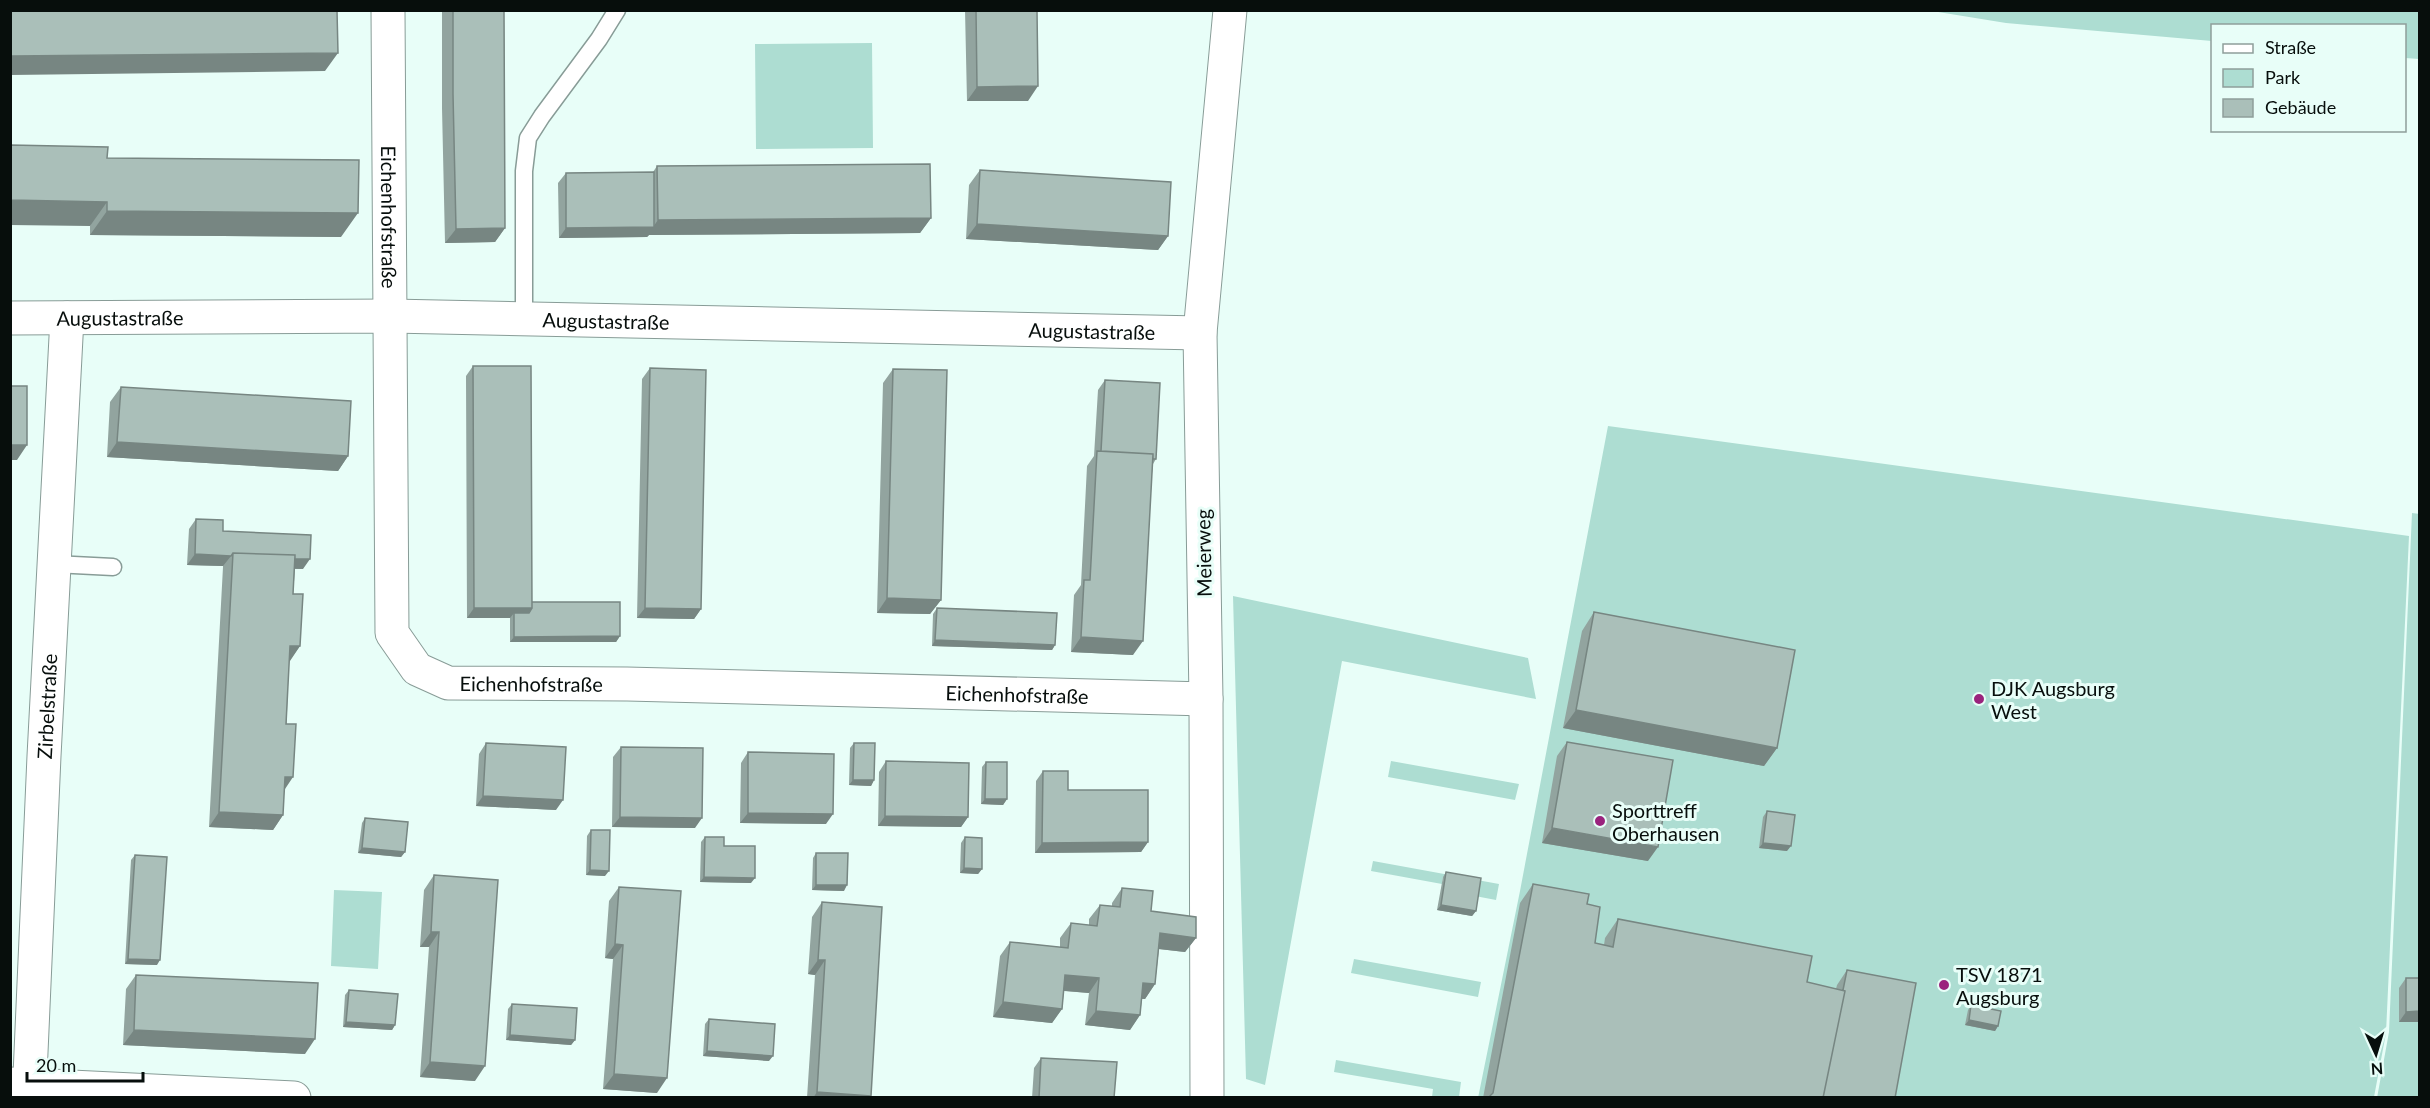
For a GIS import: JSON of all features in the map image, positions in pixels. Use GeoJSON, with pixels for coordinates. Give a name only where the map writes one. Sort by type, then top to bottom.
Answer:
{"type":"FeatureCollection","features":[{"type":"Feature","properties":{"kind":"street","name":"Eichenhofstraße"},"geometry":{"type":"LineString","coordinates":[[388,10],[392,633],[417,669],[448,683],[627,684],[1206,699]]}},
{"type":"Feature","properties":{"kind":"street","name":"Meierweg"},"geometry":{"type":"LineString","coordinates":[[1207,1098],[1206,699],[1200,333],[1230,10]]}},
{"type":"Feature","properties":{"kind":"street","name":"Augustastraße"},"geometry":{"type":"LineString","coordinates":[[10,318],[391,316],[1200,333]]}},
{"type":"Feature","properties":{"kind":"street","name":"Zirbelstraße"},"geometry":{"type":"LineString","coordinates":[[23,1088],[68,318]]}},
{"type":"Feature","properties":{"kind":"street"},"geometry":{"type":"LineString","coordinates":[[23,1088],[294,1098]]}},
{"type":"Feature","properties":{"kind":"lane"},"geometry":{"type":"LineString","coordinates":[[524,318],[524,171],[528,138],[617,10]]}},
{"type":"Feature","properties":{"kind":"lane"},"geometry":{"type":"LineString","coordinates":[[54,564],[113,567]]}},
{"type":"Feature","properties":{"kind":"green space"},"geometry":{"type":"Polygon","coordinates":[[[1932,11],[2419,11],[2419,59],[2406,58],[2406,24],[2211,24],[2211,41],[2006,23],[1932,11]]]}},
{"type":"Feature","properties":{"kind":"green space"},"geometry":{"type":"Polygon","coordinates":[[[872,43],[873,148],[756,149],[755,44],[872,43]]]}},
{"type":"Feature","properties":{"kind":"green space","name":"DJK Augsburg West"},"geometry":{"type":"Polygon","coordinates":[[[1608,426],[2409,536],[2386,1033],[2374,1097],[1478,1098],[1520,891],[1608,426]]]}},
{"type":"Feature","properties":{"kind":"green space"},"geometry":{"type":"Polygon","coordinates":[[[2412,513],[2420,514],[2419,1097],[2377,1098],[2389,1032],[2412,513]]]}},
{"type":"Feature","properties":{"kind":"green space"},"geometry":{"type":"Polygon","coordinates":[[[1233,596],[1528,658],[1536,699],[1342,661],[1265,1085],[1246,1079],[1233,596]]]}},
{"type":"Feature","properties":{"kind":"green space"},"geometry":{"type":"Polygon","coordinates":[[[1391,761],[1519,784],[1515,800],[1388,777],[1391,761]]]}},
{"type":"Feature","properties":{"kind":"green space"},"geometry":{"type":"Polygon","coordinates":[[[1373,861],[1499,884],[1496,900],[1475,896],[1443,877],[1442,884],[1371,871],[1373,861]]]}},
{"type":"Feature","properties":{"kind":"green space"},"geometry":{"type":"Polygon","coordinates":[[[334,890],[382,892],[378,969],[331,966],[334,890]]]}},
{"type":"Feature","properties":{"kind":"green space"},"geometry":{"type":"Polygon","coordinates":[[[1354,959],[1481,982],[1478,997],[1351,973],[1354,959]]]}},
{"type":"Feature","properties":{"kind":"green space"},"geometry":{"type":"Polygon","coordinates":[[[1336,1060],[1461,1082],[1459,1097],[1432,1097],[1433,1089],[1334,1072],[1336,1060]]]}},
{"type":"Feature","properties":{"kind":"building"},"geometry":{"type":"Polygon","coordinates":[[[10,10],[337,10],[338,53],[10,56],[10,10]]]}},
{"type":"Feature","properties":{"kind":"building"},"geometry":{"type":"Polygon","coordinates":[[[453,10],[504,10],[505,228],[456,229],[453,10]]]}},
{"type":"Feature","properties":{"kind":"building"},"geometry":{"type":"Polygon","coordinates":[[[976,10],[1037,10],[1038,86],[977,87],[976,10]]]}},
{"type":"Feature","properties":{"kind":"building"},"geometry":{"type":"Polygon","coordinates":[[[10,145],[108,147],[107,158],[359,160],[358,213],[107,211],[107,202],[10,200],[10,145]]]}},
{"type":"Feature","properties":{"kind":"building"},"geometry":{"type":"Polygon","coordinates":[[[930,164],[931,218],[658,220],[657,166],[930,164]]]}},
{"type":"Feature","properties":{"kind":"building"},"geometry":{"type":"Polygon","coordinates":[[[980,170],[1171,182],[1168,236],[977,224],[980,170]]]}},
{"type":"Feature","properties":{"kind":"building"},"geometry":{"type":"Polygon","coordinates":[[[654,172],[654,227],[566,228],[566,173],[654,172]]]}},
{"type":"Feature","properties":{"kind":"building"},"geometry":{"type":"Polygon","coordinates":[[[473,366],[531,366],[532,608],[474,608],[473,366]]]}},
{"type":"Feature","properties":{"kind":"building"},"geometry":{"type":"Polygon","coordinates":[[[650,368],[706,370],[701,609],[645,608],[650,368]]]}},
{"type":"Feature","properties":{"kind":"building"},"geometry":{"type":"Polygon","coordinates":[[[893,369],[947,370],[941,600],[887,598],[893,369]]]}},
{"type":"Feature","properties":{"kind":"building"},"geometry":{"type":"Polygon","coordinates":[[[1105,380],[1160,383],[1156,459],[1153,459],[1153,454],[1101,451],[1105,380]]]}},
{"type":"Feature","properties":{"kind":"building"},"geometry":{"type":"Polygon","coordinates":[[[10,386],[27,386],[27,445],[10,445],[10,386]]]}},
{"type":"Feature","properties":{"kind":"building"},"geometry":{"type":"Polygon","coordinates":[[[121,387],[351,401],[348,456],[117,442],[121,387]]]}},
{"type":"Feature","properties":{"kind":"building"},"geometry":{"type":"Polygon","coordinates":[[[1097,451],[1153,454],[1143,641],[1081,637],[1084,580],[1090,580],[1097,451]]]}},
{"type":"Feature","properties":{"kind":"building"},"geometry":{"type":"Polygon","coordinates":[[[196,519],[223,520],[223,531],[311,535],[310,559],[295,559],[295,555],[195,554],[196,519]]]}},
{"type":"Feature","properties":{"kind":"building"},"geometry":{"type":"Polygon","coordinates":[[[233,553],[295,555],[293,594],[303,594],[300,646],[290,646],[286,724],[296,724],[293,777],[285,777],[283,815],[219,812],[233,553]]]}},
{"type":"Feature","properties":{"kind":"building"},"geometry":{"type":"Polygon","coordinates":[[[532,602],[620,602],[620,636],[514,637],[514,613],[529,613],[532,602]]]}},
{"type":"Feature","properties":{"kind":"building"},"geometry":{"type":"Polygon","coordinates":[[[937,608],[1057,613],[1055,645],[935,640],[937,608]]]}},
{"type":"Feature","properties":{"kind":"building"},"geometry":{"type":"Polygon","coordinates":[[[1594,612],[1795,650],[1777,748],[1576,710],[1594,612]]]}},
{"type":"Feature","properties":{"kind":"building","name":"Sporttreff Oberhausen"},"geometry":{"type":"Polygon","coordinates":[[[1567,742],[1673,760],[1658,847],[1552,828],[1567,742]]]}},
{"type":"Feature","properties":{"kind":"building"},"geometry":{"type":"Polygon","coordinates":[[[486,743],[566,747],[563,800],[483,796],[486,743]]]}},
{"type":"Feature","properties":{"kind":"building"},"geometry":{"type":"Polygon","coordinates":[[[854,743],[875,743],[874,780],[853,780],[854,743]]]}},
{"type":"Feature","properties":{"kind":"building"},"geometry":{"type":"Polygon","coordinates":[[[621,747],[703,748],[702,818],[620,817],[621,747]]]}},
{"type":"Feature","properties":{"kind":"building"},"geometry":{"type":"Polygon","coordinates":[[[748,752],[834,754],[833,814],[748,813],[748,752]]]}},
{"type":"Feature","properties":{"kind":"building"},"geometry":{"type":"Polygon","coordinates":[[[886,761],[969,763],[968,817],[885,816],[886,761]]]}},
{"type":"Feature","properties":{"kind":"building"},"geometry":{"type":"Polygon","coordinates":[[[986,762],[1007,762],[1007,799],[985,799],[986,762]]]}},
{"type":"Feature","properties":{"kind":"building"},"geometry":{"type":"Polygon","coordinates":[[[1043,771],[1068,771],[1068,790],[1148,790],[1148,842],[1042,843],[1043,771]]]}},
{"type":"Feature","properties":{"kind":"building"},"geometry":{"type":"Polygon","coordinates":[[[1767,811],[1795,815],[1791,846],[1763,843],[1767,811]]]}},
{"type":"Feature","properties":{"kind":"building"},"geometry":{"type":"Polygon","coordinates":[[[365,818],[408,822],[405,852],[362,848],[365,818]]]}},
{"type":"Feature","properties":{"kind":"building"},"geometry":{"type":"Polygon","coordinates":[[[591,830],[610,830],[609,871],[590,870],[591,830]]]}},
{"type":"Feature","properties":{"kind":"building"},"geometry":{"type":"Polygon","coordinates":[[[705,837],[724,837],[724,846],[755,846],[755,878],[704,877],[705,837]]]}},
{"type":"Feature","properties":{"kind":"building"},"geometry":{"type":"Polygon","coordinates":[[[965,837],[982,838],[982,869],[964,868],[965,837]]]}},
{"type":"Feature","properties":{"kind":"building"},"geometry":{"type":"Polygon","coordinates":[[[816,853],[848,853],[847,885],[816,885],[816,853]]]}},
{"type":"Feature","properties":{"kind":"building"},"geometry":{"type":"Polygon","coordinates":[[[135,855],[167,857],[160,960],[128,959],[135,855]]]}},
{"type":"Feature","properties":{"kind":"building"},"geometry":{"type":"Polygon","coordinates":[[[1446,872],[1481,878],[1476,911],[1441,905],[1446,872]]]}},
{"type":"Feature","properties":{"kind":"building"},"geometry":{"type":"Polygon","coordinates":[[[434,875],[498,880],[485,1066],[430,1062],[439,932],[431,932],[434,875]]]}},
{"type":"Feature","properties":{"kind":"building"},"geometry":{"type":"Polygon","coordinates":[[[1533,884],[1589,894],[1587,904],[1600,907],[1595,943],[1613,947],[1618,919],[1812,956],[1807,982],[1845,991],[1823,1098],[1488,1098],[1493,1093],[1533,884]]]}},
{"type":"Feature","properties":{"kind":"building"},"geometry":{"type":"Polygon","coordinates":[[[619,887],[681,891],[667,1078],[614,1074],[623,945],[615,944],[619,887]]]}},
{"type":"Feature","properties":{"kind":"building"},"geometry":{"type":"Polygon","coordinates":[[[1122,888],[1153,891],[1151,911],[1196,917],[1196,938],[1160,933],[1155,984],[1143,983],[1140,1015],[1096,1011],[1099,978],[1065,975],[1062,1009],[1003,1002],[1010,942],[1068,948],[1071,923],[1097,926],[1100,905],[1120,907],[1122,888]]]}},
{"type":"Feature","properties":{"kind":"building"},"geometry":{"type":"Polygon","coordinates":[[[822,902],[882,907],[871,1096],[817,1092],[825,960],[818,960],[822,902]]]}},
{"type":"Feature","properties":{"kind":"building"},"geometry":{"type":"Polygon","coordinates":[[[1847,970],[1916,983],[1895,1098],[1823,1098],[1845,991],[1843,990],[1847,970]]]}},
{"type":"Feature","properties":{"kind":"building"},"geometry":{"type":"Polygon","coordinates":[[[136,975],[318,983],[315,1039],[134,1030],[136,975]]]}},
{"type":"Feature","properties":{"kind":"building"},"geometry":{"type":"Polygon","coordinates":[[[2406,978],[2420,978],[2420,1011],[2406,1012],[2406,978]]]}},
{"type":"Feature","properties":{"kind":"building"},"geometry":{"type":"Polygon","coordinates":[[[349,990],[398,994],[395,1025],[346,1022],[349,990]]]}},
{"type":"Feature","properties":{"kind":"building"},"geometry":{"type":"Polygon","coordinates":[[[512,1004],[577,1008],[575,1040],[510,1035],[512,1004]]]}},
{"type":"Feature","properties":{"kind":"building"},"geometry":{"type":"Polygon","coordinates":[[[1971,1005],[2001,1011],[1998,1026],[1969,1020],[1971,1005]]]}},
{"type":"Feature","properties":{"kind":"building"},"geometry":{"type":"Polygon","coordinates":[[[709,1019],[775,1024],[773,1056],[707,1051],[709,1019]]]}},
{"type":"Feature","properties":{"kind":"building"},"geometry":{"type":"Polygon","coordinates":[[[1041,1058],[1117,1062],[1114,1098],[1039,1098],[1041,1058]]]}},
{"type":"Feature","properties":{"kind":"place","name":"DJK Augsburg West"},"geometry":{"type":"Point","coordinates":[1979,699]}},
{"type":"Feature","properties":{"kind":"place","name":"Sporttreff Oberhausen"},"geometry":{"type":"Point","coordinates":[1600,821]}},
{"type":"Feature","properties":{"kind":"place","name":"TSV 1871 Augsburg"},"geometry":{"type":"Point","coordinates":[1944,985]}}]}
